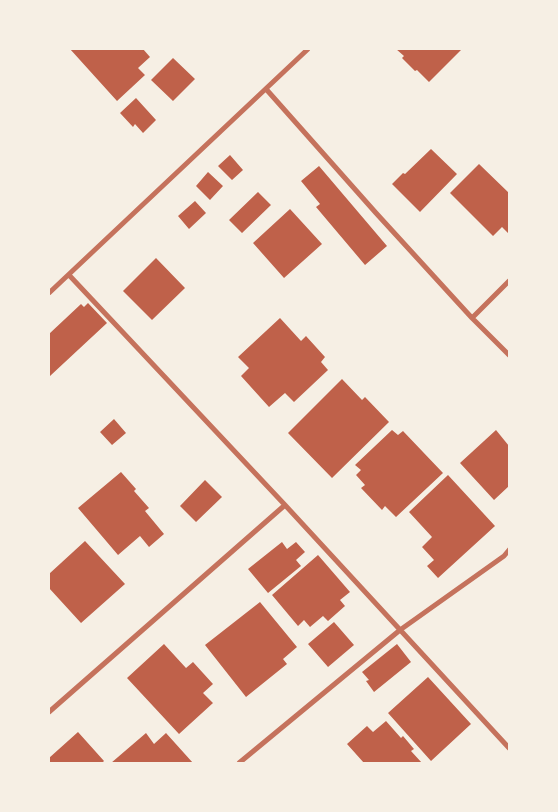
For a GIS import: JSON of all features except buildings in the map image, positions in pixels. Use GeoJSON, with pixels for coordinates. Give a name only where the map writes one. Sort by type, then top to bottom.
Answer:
{"type":"FeatureCollection","features":[{"type":"Feature","properties":{"kind":"street"},"geometry":{"type":"LineString","coordinates":[[49,293],[308,49]]}},
{"type":"Feature","properties":{"kind":"street"},"geometry":{"type":"LineString","coordinates":[[266,89],[376,213],[472,318],[509,355]]}},
{"type":"Feature","properties":{"kind":"street"},"geometry":{"type":"LineString","coordinates":[[69,275],[509,748]]}},
{"type":"Feature","properties":{"kind":"street"},"geometry":{"type":"LineString","coordinates":[[472,318],[509,281]]}},
{"type":"Feature","properties":{"kind":"street"},"geometry":{"type":"LineString","coordinates":[[49,712],[285,505]]}},
{"type":"Feature","properties":{"kind":"street"},"geometry":{"type":"LineString","coordinates":[[239,763],[400,630],[504,556],[509,550]]}}]}
